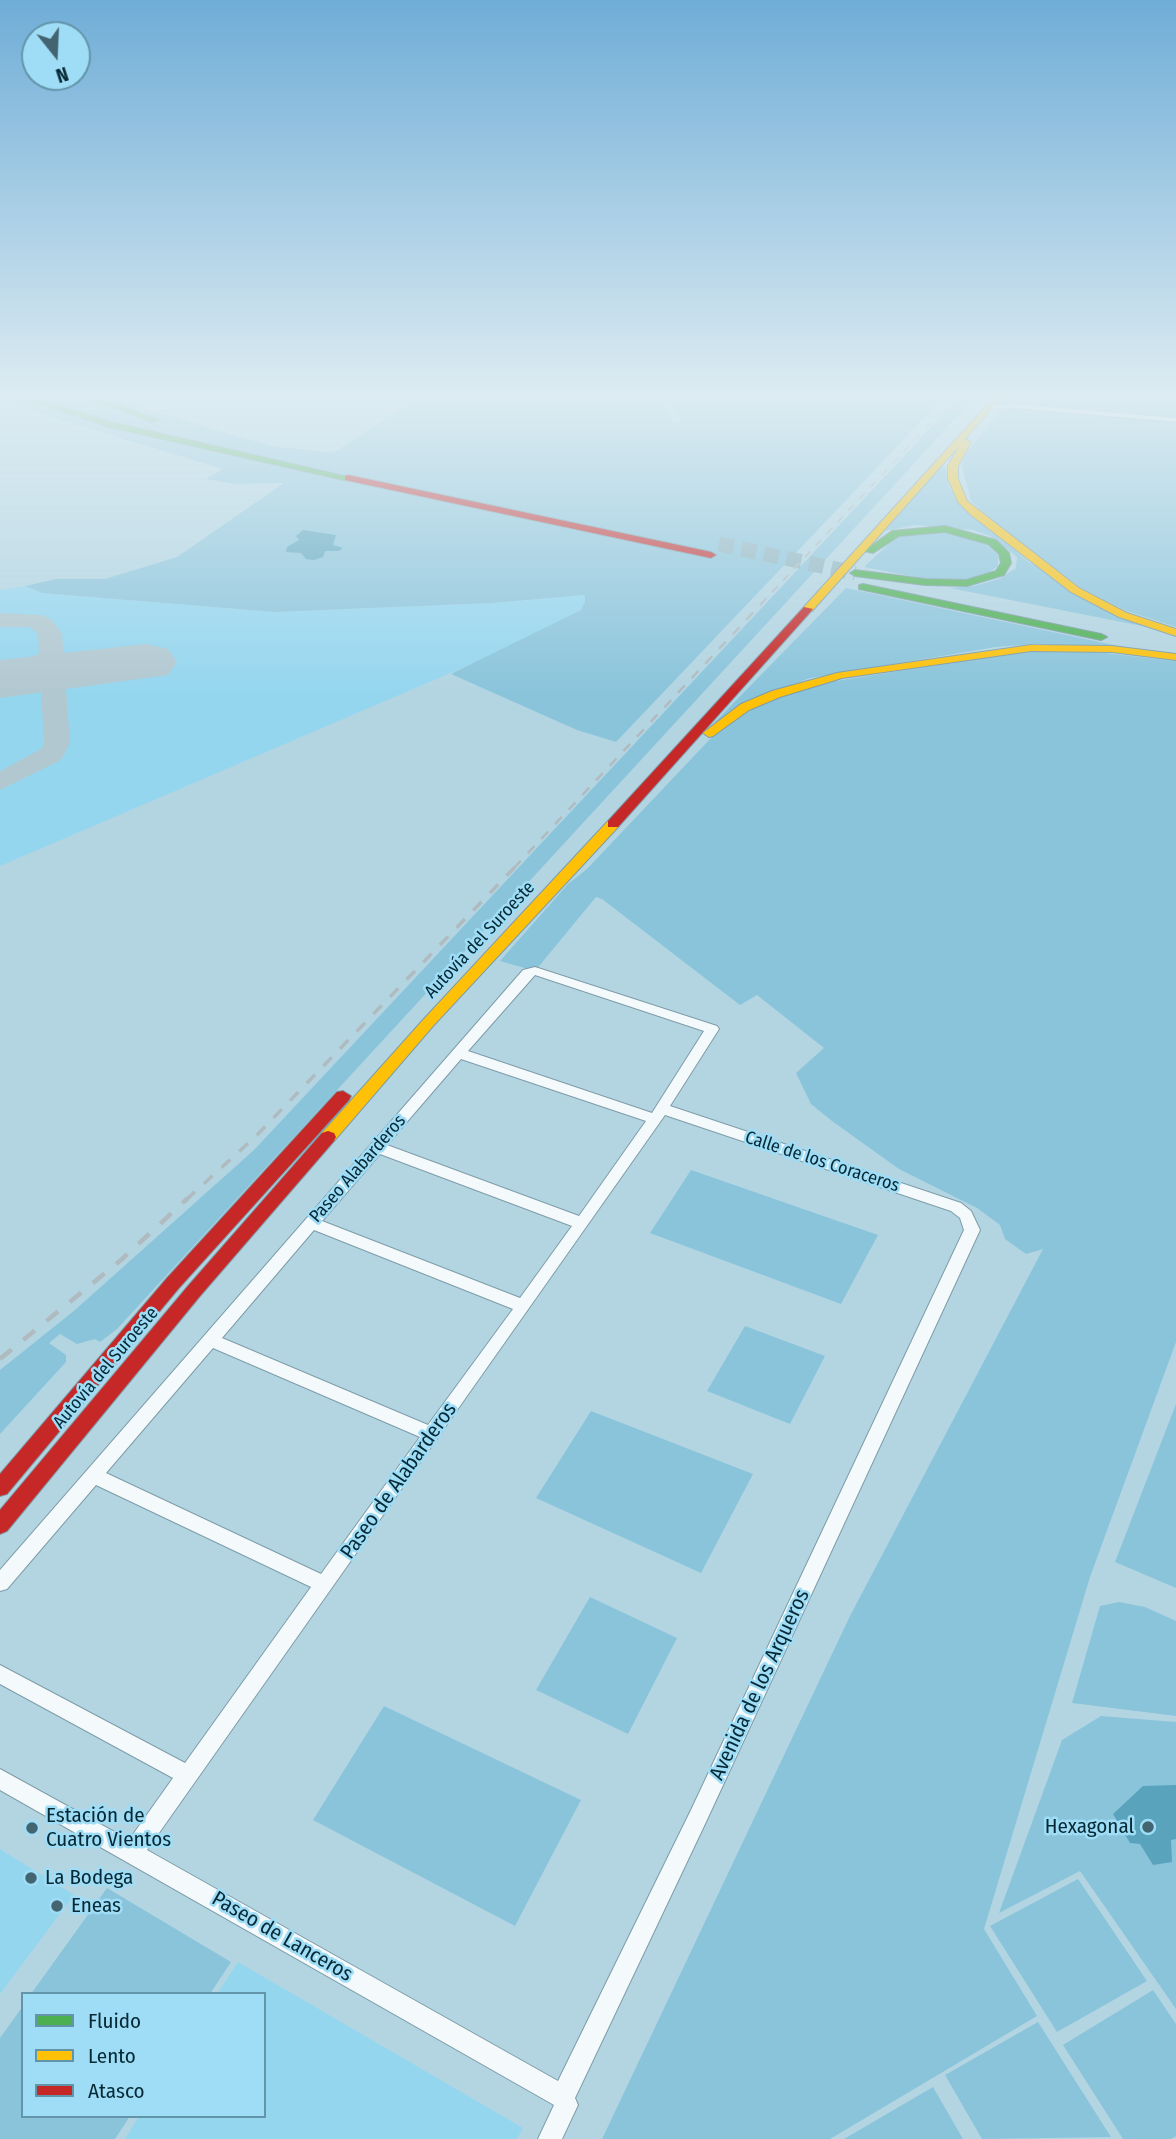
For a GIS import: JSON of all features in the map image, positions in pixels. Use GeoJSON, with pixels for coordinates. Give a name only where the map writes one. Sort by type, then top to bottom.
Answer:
{"type":"FeatureCollection","features":[{"type":"Feature","properties":{"kind":"highway"},"geometry":{"type":"LineString","coordinates":[[428,494],[715,550],[462,494]]}},
{"type":"Feature","properties":{"kind":"highway","name":"Autovía del Suroeste"},"geometry":{"type":"LineString","coordinates":[[0,1488],[127,1337],[391,1042],[905,494]]}},
{"type":"Feature","properties":{"kind":"highway","name":"Autovía del Suroeste"},"geometry":{"type":"LineString","coordinates":[[0,1525],[194,1291],[428,1023],[682,750],[909,494]]}},
{"type":"Feature","properties":{"kind":"highway"},"geometry":{"type":"LineString","coordinates":[[959,494],[963,502],[1075,590],[1124,615],[1176,633]]}},
{"type":"Feature","properties":{"kind":"highway"},"geometry":{"type":"LineString","coordinates":[[777,642],[786,639],[875,545],[896,533],[930,528],[972,534],[999,547],[1006,563],[1000,573],[967,583],[850,578]]}},
{"type":"Feature","properties":{"kind":"highway"},"geometry":{"type":"LineString","coordinates":[[850,578],[1176,639]]}},
{"type":"Feature","properties":{"kind":"highway"},"geometry":{"type":"LineString","coordinates":[[850,578],[1176,655]]}},
{"type":"Feature","properties":{"kind":"highway"},"geometry":{"type":"LineString","coordinates":[[682,750],[745,707],[776,694],[841,675],[1031,648],[1112,649],[1176,655]]}},
{"type":"Feature","properties":{"kind":"street","name":"Paseo Alabarderos"},"geometry":{"type":"LineString","coordinates":[[0,1583],[528,973],[535,971],[712,1029],[658,1113]]}},
{"type":"Feature","properties":{"kind":"street","name":"Calle de los Coraceros"},"geometry":{"type":"LineString","coordinates":[[458,1053],[956,1207],[966,1215],[972,1230]]}},
{"type":"Feature","properties":{"kind":"street","name":"Paseo de Alabarderos"},"geometry":{"type":"LineString","coordinates":[[133,1852],[658,1113]]}},
{"type":"Feature","properties":{"kind":"street"},"geometry":{"type":"LineString","coordinates":[[377,1147],[581,1223]]}},
{"type":"Feature","properties":{"kind":"street"},"geometry":{"type":"LineString","coordinates":[[312,1223],[523,1306]]}},
{"type":"Feature","properties":{"kind":"street","name":"Avenida de los Arqueros"},"geometry":{"type":"LineString","coordinates":[[550,2139],[566,2105],[564,2097],[972,1230]]}},
{"type":"Feature","properties":{"kind":"street"},"geometry":{"type":"LineString","coordinates":[[0,1468],[98,1359],[127,1337]]}},
{"type":"Feature","properties":{"kind":"street"},"geometry":{"type":"LineString","coordinates":[[211,1340],[431,1434]]}},
{"type":"Feature","properties":{"kind":"street"},"geometry":{"type":"LineString","coordinates":[[94,1476],[325,1585]]}},
{"type":"Feature","properties":{"kind":"street"},"geometry":{"type":"LineString","coordinates":[[0,1674],[187,1775]]}},
{"type":"Feature","properties":{"kind":"street","name":"Paseo de Lanceros"},"geometry":{"type":"LineString","coordinates":[[0,1779],[564,2097]]}},
{"type":"Feature","properties":{"kind":"shaded area"},"geometry":{"type":"Polygon","coordinates":[[[268,494],[852,494],[616,742],[577,730],[451,674],[581,610],[585,595],[492,603],[274,612],[42,593],[25,586],[56,579],[105,579],[177,557],[268,494]]]}},
{"type":"Feature","properties":{"kind":"shaded area"},"geometry":{"type":"Polygon","coordinates":[[[869,494],[886,494],[117,1329],[100,1342],[95,1339],[77,1344],[60,1334],[49,1343],[66,1355],[66,1362],[0,1434],[0,1370],[75,1310],[254,1150],[869,494]]]}},
{"type":"Feature","properties":{"kind":"shaded area"},"geometry":{"type":"Polygon","coordinates":[[[917,494],[953,494],[961,505],[1030,563],[1152,628],[950,588],[974,586],[999,579],[1016,568],[1017,557],[990,536],[973,530],[915,525],[885,531],[917,494]]]}},
{"type":"Feature","properties":{"kind":"shaded area"},"geometry":{"type":"Polygon","coordinates":[[[969,494],[1176,494],[1176,627],[1127,611],[1080,587],[1000,527],[971,501],[969,494]]]}},
{"type":"Feature","properties":{"kind":"shaded area"},"geometry":{"type":"Polygon","coordinates":[[[303,530],[336,535],[333,545],[343,548],[339,551],[325,551],[323,557],[314,560],[306,559],[301,553],[286,552],[287,547],[299,540],[296,536],[303,530]]]}},
{"type":"Feature","properties":{"kind":"shaded area"},"geometry":{"type":"Polygon","coordinates":[[[938,532],[980,539],[998,555],[998,566],[984,576],[969,581],[921,578],[864,567],[897,536],[938,532]]]}},
{"type":"Feature","properties":{"kind":"shaded area"},"geometry":{"type":"Polygon","coordinates":[[[25,586],[42,593],[274,612],[492,603],[585,595],[585,602],[581,610],[511,647],[0,866],[0,590],[25,586]]]}},
{"type":"Feature","properties":{"kind":"shaded area"},"geometry":{"type":"Polygon","coordinates":[[[846,588],[1128,648],[1036,644],[996,647],[810,678],[739,706],[707,730],[846,588]]]}},
{"type":"Feature","properties":{"kind":"shaded area"},"geometry":{"type":"Polygon","coordinates":[[[1077,650],[1176,661],[1176,1342],[1090,1577],[984,1929],[1037,2016],[830,2139],[602,2139],[850,1616],[1043,1249],[1026,1254],[1005,1239],[1000,1225],[977,1208],[899,1169],[832,1121],[811,1104],[796,1073],[824,1048],[757,995],[740,1005],[602,899],[596,897],[535,971],[500,961],[568,884],[587,869],[711,738],[727,724],[763,703],[817,684],[1013,653],[1077,650]]]}},
{"type":"Feature","properties":{"kind":"shaded area"},"geometry":{"type":"Polygon","coordinates":[[[691,1170],[878,1235],[841,1304],[650,1233],[691,1170]]]}},
{"type":"Feature","properties":{"kind":"shaded area"},"geometry":{"type":"Polygon","coordinates":[[[745,1326],[825,1356],[790,1424],[707,1391],[745,1326]]]}},
{"type":"Feature","properties":{"kind":"shaded area"},"geometry":{"type":"Polygon","coordinates":[[[1176,1404],[1176,1588],[1115,1562],[1176,1404]]]}},
{"type":"Feature","properties":{"kind":"shaded area"},"geometry":{"type":"Polygon","coordinates":[[[591,1411],[753,1474],[701,1573],[536,1498],[591,1411]]]}},
{"type":"Feature","properties":{"kind":"shaded area"},"geometry":{"type":"Polygon","coordinates":[[[590,1597],[677,1638],[628,1734],[536,1690],[590,1597]]]}},
{"type":"Feature","properties":{"kind":"shaded area"},"geometry":{"type":"Polygon","coordinates":[[[1119,1602],[1145,1607],[1176,1621],[1176,1716],[1072,1703],[1100,1606],[1119,1602]]]}},
{"type":"Feature","properties":{"kind":"shaded area"},"geometry":{"type":"Polygon","coordinates":[[[384,1706],[581,1800],[515,1926],[313,1820],[384,1706]]]}},
{"type":"Feature","properties":{"kind":"shaded area"},"geometry":{"type":"Polygon","coordinates":[[[1101,1716],[1176,1722],[1176,2009],[1080,1871],[999,1913],[1062,1740],[1101,1716]]]}},
{"type":"Feature","properties":{"kind":"shaded area","name":"Hexagonal"},"geometry":{"type":"Polygon","coordinates":[[[1176,1785],[1176,1839],[1171,1840],[1172,1862],[1153,1865],[1140,1844],[1130,1843],[1113,1814],[1143,1786],[1176,1785]]]}},
{"type":"Feature","properties":{"kind":"shaded area"},"geometry":{"type":"Polygon","coordinates":[[[0,1849],[74,1895],[0,1994],[0,1849]]]}},
{"type":"Feature","properties":{"kind":"shaded area"},"geometry":{"type":"Polygon","coordinates":[[[1078,1879],[1147,1981],[1057,2032],[990,1926],[1078,1879]]]}},
{"type":"Feature","properties":{"kind":"shaded area"},"geometry":{"type":"Polygon","coordinates":[[[107,1888],[231,1962],[211,1992],[32,1992],[107,1888]]]}},
{"type":"Feature","properties":{"kind":"shaded area"},"geometry":{"type":"Polygon","coordinates":[[[238,1962],[523,2128],[517,2139],[125,2139],[138,2118],[266,2118],[266,1992],[218,1992],[238,1962]]]}},
{"type":"Feature","properties":{"kind":"shaded area"},"geometry":{"type":"Polygon","coordinates":[[[1153,1990],[1176,2024],[1176,2136],[1171,2139],[1123,2139],[1063,2045],[1153,1990]]]}},
{"type":"Feature","properties":{"kind":"shaded area"},"geometry":{"type":"Polygon","coordinates":[[[21,2009],[21,2118],[129,2118],[115,2139],[0,2139],[0,2038],[21,2009]]]}},
{"type":"Feature","properties":{"kind":"shaded area"},"geometry":{"type":"Polygon","coordinates":[[[1038,2022],[1111,2137],[982,2139],[945,2075],[1038,2022]]]}},
{"type":"Feature","properties":{"kind":"shaded area"},"geometry":{"type":"Polygon","coordinates":[[[933,2087],[963,2139],[844,2139],[885,2115],[933,2087]]]}},
{"type":"Feature","properties":{"kind":"taxiway"},"geometry":{"type":"LineString","coordinates":[[0,620],[33,620],[43,624],[50,634],[51,654]]}},
{"type":"Feature","properties":{"kind":"taxiway"},"geometry":{"type":"LineString","coordinates":[[0,782],[52,754],[57,743],[51,654]]}},
{"type":"Feature","properties":{"kind":"taxiway"},"geometry":{"type":"LineString","coordinates":[[5,678],[26,672],[51,654]]}},
{"type":"Feature","properties":{"kind":"runway"},"geometry":{"type":"LineString","coordinates":[[0,679],[146,662]]}},
{"type":"Feature","properties":{"kind":"tunnel"},"geometry":{"type":"LineString","coordinates":[[719,544],[855,573]]}},
{"type":"Feature","properties":{"kind":"railway"},"geometry":{"type":"LineString","coordinates":[[761,604],[864,494]]}},
{"type":"Feature","properties":{"kind":"railway"},"geometry":{"type":"LineString","coordinates":[[514,868],[762,603]]}},
{"type":"Feature","properties":{"kind":"railway"},"geometry":{"type":"LineString","coordinates":[[186,1200],[256,1136],[515,867]]}},
{"type":"Feature","properties":{"kind":"railway"},"geometry":{"type":"LineString","coordinates":[[0,1359],[121,1260],[188,1198]]}},
{"type":"Feature","properties":{"kind":"traffic: fast"},"geometry":{"type":"LineString","coordinates":[[855,573],[925,582],[967,583],[1000,573],[1006,563],[1004,553],[992,542],[945,529],[896,533],[869,551]]}},
{"type":"Feature","properties":{"kind":"traffic: fast"},"geometry":{"type":"LineString","coordinates":[[863,587],[1101,637]]}},
{"type":"Feature","properties":{"kind":"traffic: slow"},"geometry":{"type":"LineString","coordinates":[[808,609],[911,494]]}},
{"type":"Feature","properties":{"kind":"traffic: slow"},"geometry":{"type":"LineString","coordinates":[[959,494],[963,502],[974,513],[1075,590],[1123,615],[1176,633]]}},
{"type":"Feature","properties":{"kind":"traffic: slow"},"geometry":{"type":"LineString","coordinates":[[709,733],[745,707],[776,694],[841,675],[1031,648],[1112,649],[1176,657]]}},
{"type":"Feature","properties":{"kind":"traffic: slow"},"geometry":{"type":"LineString","coordinates":[[328,1137],[428,1023],[613,824]]}},
{"type":"Feature","properties":{"kind":"traffic: jam"},"geometry":{"type":"LineString","coordinates":[[423,494],[711,555]]}},
{"type":"Feature","properties":{"kind":"traffic: jam"},"geometry":{"type":"LineString","coordinates":[[613,824],[808,609]]}},
{"type":"Feature","properties":{"kind":"traffic: jam"},"geometry":{"type":"LineString","coordinates":[[0,1488],[173,1283],[343,1096]]}},
{"type":"Feature","properties":{"kind":"traffic: jam"},"geometry":{"type":"LineString","coordinates":[[0,1525],[194,1291],[328,1137]]}},
{"type":"Feature","properties":{"kind":"place","name":"Hexagonal"},"geometry":{"type":"Point","coordinates":[1148,1827]}},
{"type":"Feature","properties":{"kind":"place","name":"Estación de Cuatro Vientos"},"geometry":{"type":"Point","coordinates":[32,1828]}},
{"type":"Feature","properties":{"kind":"place","name":"La Bodega"},"geometry":{"type":"Point","coordinates":[31,1878]}},
{"type":"Feature","properties":{"kind":"place","name":"Eneas"},"geometry":{"type":"Point","coordinates":[57,1906]}}]}
